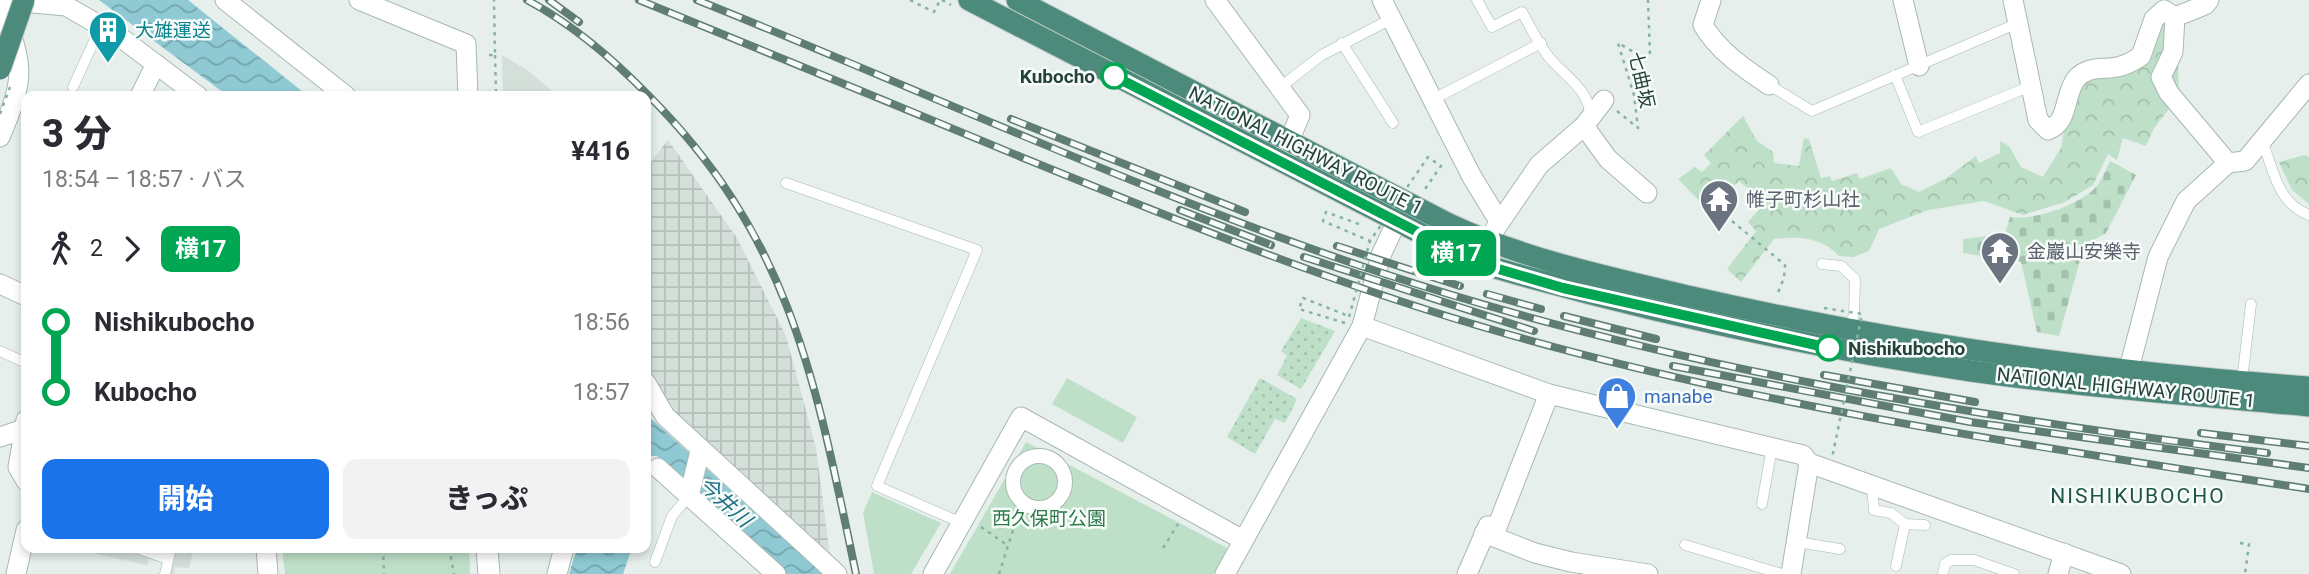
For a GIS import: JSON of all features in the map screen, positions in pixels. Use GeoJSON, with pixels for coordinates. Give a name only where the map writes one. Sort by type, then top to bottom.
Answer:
{"type":"FeatureCollection","features":[{"type":"Feature","properties":{"kind":"highway"},"geometry":{"type":"LineString","coordinates":[[0,69],[23,0]]}},
{"type":"Feature","properties":{"kind":"highway","name":"NATIONAL HIGHWAY ROUTE 1"},"geometry":{"type":"LineString","coordinates":[[969,0],[1478,263],[1539,281],[1815,346],[1973,371],[2309,406]]}},
{"type":"Feature","properties":{"kind":"highway","name":"NATIONAL HIGHWAY ROUTE 1"},"geometry":{"type":"LineString","coordinates":[[1031,3],[1291,142],[1488,242],[1568,268],[2129,369],[2309,387]]}},
{"type":"Feature","properties":{"kind":"street"},"geometry":{"type":"LineString","coordinates":[[225,0],[340,91]]}},
{"type":"Feature","properties":{"kind":"street"},"geometry":{"type":"LineString","coordinates":[[359,0],[466,44],[473,91]]}},
{"type":"Feature","properties":{"kind":"street"},"geometry":{"type":"LineString","coordinates":[[1215,0],[1300,115],[1291,142],[1280,162]]}},
{"type":"Feature","properties":{"kind":"street"},"geometry":{"type":"LineString","coordinates":[[1382,0],[1432,100],[1499,221]]}},
{"type":"Feature","properties":{"kind":"street"},"geometry":{"type":"LineString","coordinates":[[1711,0],[1703,25],[1710,37],[1741,66],[1769,85]]}},
{"type":"Feature","properties":{"kind":"street"},"geometry":{"type":"LineString","coordinates":[[1903,0],[1919,66]]}},
{"type":"Feature","properties":{"kind":"street"},"geometry":{"type":"LineString","coordinates":[[2013,0],[2038,120],[2048,130],[2056,128],[2075,80],[2097,67],[2119,67],[2141,57],[2154,19],[2164,10],[2175,17]]}},
{"type":"Feature","properties":{"kind":"street"},"geometry":{"type":"LineString","coordinates":[[2175,17],[2205,5],[2209,0]]}},
{"type":"Feature","properties":{"kind":"street"},"geometry":{"type":"LineString","coordinates":[[0,137],[13,106],[20,68],[20,57],[0,2],[66,6],[101,26],[191,91]]}},
{"type":"Feature","properties":{"kind":"street"},"geometry":{"type":"LineString","coordinates":[[2175,17],[2173,52],[2161,77],[2169,93],[2228,163]]}},
{"type":"Feature","properties":{"kind":"street"},"geometry":{"type":"LineString","coordinates":[[142,91],[156,64]]}},
{"type":"Feature","properties":{"kind":"street"},"geometry":{"type":"LineString","coordinates":[[2129,369],[2158,257],[2186,201],[2228,163],[2245,160],[2309,84]]}},
{"type":"Feature","properties":{"kind":"street"},"geometry":{"type":"LineString","coordinates":[[1488,242],[1499,221],[1539,165],[1587,122],[1604,100]]}},
{"type":"Feature","properties":{"kind":"street"},"geometry":{"type":"LineString","coordinates":[[1587,122],[1608,159],[1647,193]]}},
{"type":"Feature","properties":{"kind":"street"},"geometry":{"type":"LineString","coordinates":[[1225,574],[1356,321],[1396,222]]}},
{"type":"Feature","properties":{"kind":"street"},"geometry":{"type":"LineString","coordinates":[[0,284],[21,294]]}},
{"type":"Feature","properties":{"kind":"street"},"geometry":{"type":"LineString","coordinates":[[1356,321],[1549,394],[1803,455],[1809,463],[2121,574]]}},
{"type":"Feature","properties":{"kind":"street"},"geometry":{"type":"LineString","coordinates":[[651,392],[665,416],[836,574]]}},
{"type":"Feature","properties":{"kind":"street"},"geometry":{"type":"LineString","coordinates":[[1467,574],[1488,526],[1497,527],[1549,394]]}},
{"type":"Feature","properties":{"kind":"street"},"geometry":{"type":"LineString","coordinates":[[933,574],[1021,417],[1243,540]]}},
{"type":"Feature","properties":{"kind":"street"},"geometry":{"type":"LineString","coordinates":[[0,437],[21,427]]}},
{"type":"Feature","properties":{"kind":"street"},"geometry":{"type":"LineString","coordinates":[[21,449],[18,467],[21,472]]}},
{"type":"Feature","properties":{"kind":"street"},"geometry":{"type":"LineString","coordinates":[[689,496],[701,451]]}},
{"type":"Feature","properties":{"kind":"street"},"geometry":{"type":"LineString","coordinates":[[1035,456],[1053,460],[1064,475],[1063,493],[1040,515],[1022,502],[1013,487],[1017,469],[1023,462],[1035,456]]}},
{"type":"Feature","properties":{"kind":"street"},"geometry":{"type":"LineString","coordinates":[[1791,574],[1809,463]]}},
{"type":"Feature","properties":{"kind":"street"},"geometry":{"type":"LineString","coordinates":[[658,468],[776,574]]}},
{"type":"Feature","properties":{"kind":"street"},"geometry":{"type":"LineString","coordinates":[[1484,533],[1535,553],[1571,562],[1648,574]]}},
{"type":"Feature","properties":{"kind":"street"},"geometry":{"type":"LineString","coordinates":[[16,574],[21,552]]}},
{"type":"Feature","properties":{"kind":"street"},"geometry":{"type":"LineString","coordinates":[[266,553],[268,574]]}},
{"type":"Feature","properties":{"kind":"street"},"geometry":{"type":"LineString","coordinates":[[487,553],[489,574]]}},
{"type":"Feature","properties":{"kind":"street"},"geometry":{"type":"LineString","coordinates":[[557,574],[563,553]]}},
{"type":"Feature","properties":{"kind":"street"},"geometry":{"type":"LineString","coordinates":[[2058,574],[2064,553]]}},
{"type":"Feature","properties":{"kind":"lane"},"geometry":{"type":"LineString","coordinates":[[1477,0],[1492,27],[1521,12],[1549,57],[1564,70],[1589,105],[1587,122]]}},
{"type":"Feature","properties":{"kind":"lane"},"geometry":{"type":"LineString","coordinates":[[1279,88],[1342,43],[1391,19]]}},
{"type":"Feature","properties":{"kind":"lane"},"geometry":{"type":"LineString","coordinates":[[1769,85],[1812,111],[2018,23]]}},
{"type":"Feature","properties":{"kind":"lane"},"geometry":{"type":"LineString","coordinates":[[73,87],[101,26]]}},
{"type":"Feature","properties":{"kind":"lane"},"geometry":{"type":"LineString","coordinates":[[1342,43],[1393,123]]}},
{"type":"Feature","properties":{"kind":"lane"},"geometry":{"type":"LineString","coordinates":[[1432,100],[1541,43]]}},
{"type":"Feature","properties":{"kind":"lane"},"geometry":{"type":"LineString","coordinates":[[1895,75],[1918,132],[2031,86]]}},
{"type":"Feature","properties":{"kind":"lane"},"geometry":{"type":"LineString","coordinates":[[2262,141],[2282,195],[2294,209],[2309,215]]}},
{"type":"Feature","properties":{"kind":"lane"},"geometry":{"type":"LineString","coordinates":[[786,183],[977,250],[877,486],[963,519]]}},
{"type":"Feature","properties":{"kind":"lane"},"geometry":{"type":"LineString","coordinates":[[1822,264],[1841,266],[1855,279],[1857,319]]}},
{"type":"Feature","properties":{"kind":"lane"},"geometry":{"type":"LineString","coordinates":[[2242,381],[2251,304]]}},
{"type":"Feature","properties":{"kind":"lane"},"geometry":{"type":"LineString","coordinates":[[0,351],[21,361]]}},
{"type":"Feature","properties":{"kind":"lane"},"geometry":{"type":"LineString","coordinates":[[1762,503],[1772,447]]}},
{"type":"Feature","properties":{"kind":"lane"},"geometry":{"type":"LineString","coordinates":[[1872,485],[1874,510],[1891,513],[1905,524],[1925,525]]}},
{"type":"Feature","properties":{"kind":"lane"},"geometry":{"type":"LineString","coordinates":[[655,562],[672,516],[689,496]]}},
{"type":"Feature","properties":{"kind":"lane"},"geometry":{"type":"LineString","coordinates":[[1896,566],[1905,524]]}},
{"type":"Feature","properties":{"kind":"lane"},"geometry":{"type":"LineString","coordinates":[[1797,541],[1840,549]]}},
{"type":"Feature","properties":{"kind":"lane"},"geometry":{"type":"LineString","coordinates":[[1685,545],[1782,574]]}},
{"type":"Feature","properties":{"kind":"lane"},"geometry":{"type":"LineString","coordinates":[[151,553],[168,559]]}},
{"type":"Feature","properties":{"kind":"lane"},"geometry":{"type":"LineString","coordinates":[[165,574],[170,553]]}},
{"type":"Feature","properties":{"kind":"lane"},"geometry":{"type":"LineString","coordinates":[[1943,574],[1945,564],[1966,560],[2014,574]]}},
{"type":"Feature","properties":{"kind":"path"},"geometry":{"type":"LineString","coordinates":[[494,0],[496,91]]}},
{"type":"Feature","properties":{"kind":"path"},"geometry":{"type":"LineString","coordinates":[[909,0],[934,12],[940,0]]}},
{"type":"Feature","properties":{"kind":"path","name":"七曲坂"},"geometry":{"type":"LineString","coordinates":[[1604,100],[1638,128],[1634,95],[1618,43],[1644,58],[1650,56],[1648,0]]}},
{"type":"Feature","properties":{"kind":"path"},"geometry":{"type":"LineString","coordinates":[[489,55],[495,55]]}},
{"type":"Feature","properties":{"kind":"path"},"geometry":{"type":"LineString","coordinates":[[1340,322],[1299,309],[1303,298],[1356,321],[1370,241],[1427,157],[1441,166],[1425,189],[1434,196]]}},
{"type":"Feature","properties":{"kind":"path"},"geometry":{"type":"LineString","coordinates":[[1402,177],[1413,183]]}},
{"type":"Feature","properties":{"kind":"path"},"geometry":{"type":"LineString","coordinates":[[1367,228],[1326,212],[1324,221],[1370,241]]}},
{"type":"Feature","properties":{"kind":"path"},"geometry":{"type":"LineString","coordinates":[[1732,221],[1784,265],[1784,278],[1776,298],[1787,300]]}},
{"type":"Feature","properties":{"kind":"path"},"geometry":{"type":"LineString","coordinates":[[1857,319],[1823,308],[1857,319]]}},
{"type":"Feature","properties":{"kind":"path"},"geometry":{"type":"LineString","coordinates":[[1832,458],[1857,319]]}},
{"type":"Feature","properties":{"kind":"path"},"geometry":{"type":"LineString","coordinates":[[999,574],[1022,502]]}},
{"type":"Feature","properties":{"kind":"path"},"geometry":{"type":"LineString","coordinates":[[1163,548],[1186,509]]}},
{"type":"Feature","properties":{"kind":"path"},"geometry":{"type":"LineString","coordinates":[[963,519],[1007,545]]}},
{"type":"Feature","properties":{"kind":"path"},"geometry":{"type":"LineString","coordinates":[[2240,543],[2249,544],[2245,574]]}},
{"type":"Feature","properties":{"kind":"path"},"geometry":{"type":"LineString","coordinates":[[383,553],[384,574]]}},
{"type":"Feature","properties":{"kind":"path"},"geometry":{"type":"LineString","coordinates":[[450,553],[454,574]]}},
{"type":"Feature","properties":{"kind":"shaded area"},"geometry":{"type":"Polygon","coordinates":[[[502,55],[530,72],[552,91],[503,91],[502,55]]]}},
{"type":"Feature","properties":{"kind":"shaded area"},"geometry":{"type":"Polygon","coordinates":[[[668,140],[737,238],[786,336],[816,448],[831,564],[669,414],[651,381],[651,162],[668,140]]]}},
{"type":"Feature","properties":{"kind":"shaded area"},"geometry":{"type":"Polygon","coordinates":[[[193,553],[189,568],[175,567],[174,574],[160,574],[162,562],[149,559],[147,565],[96,554],[193,553]]]}},
{"type":"Feature","properties":{"kind":"green space"},"geometry":{"type":"Polygon","coordinates":[[[2165,20],[2178,61],[2179,96],[2154,128],[2146,146],[2123,138],[2117,160],[2108,154],[2093,185],[2065,202],[2023,215],[1984,201],[1928,210],[1879,229],[1869,251],[1853,257],[1839,256],[1825,245],[1809,239],[1774,239],[1741,282],[1727,269],[1756,231],[1748,222],[1765,203],[1739,181],[1709,211],[1678,179],[1695,167],[1702,172],[1711,163],[1704,155],[1743,116],[1757,141],[1773,152],[1774,163],[1799,166],[1804,138],[1809,139],[1821,178],[1830,176],[1832,181],[1857,173],[1860,179],[1891,168],[1901,184],[1919,192],[1945,179],[1976,156],[1979,163],[2000,153],[2000,141],[2009,146],[2021,167],[2043,177],[2061,148],[2065,124],[2084,81],[2147,62],[2165,20]]]}},
{"type":"Feature","properties":{"kind":"green space"},"geometry":{"type":"Polygon","coordinates":[[[2305,155],[2309,157],[2309,204],[2292,190],[2279,162],[2305,155]]]}},
{"type":"Feature","properties":{"kind":"green space"},"geometry":{"type":"Polygon","coordinates":[[[2110,161],[2136,175],[2106,233],[2084,246],[2059,336],[2037,332],[2021,262],[1963,253],[1963,239],[2005,234],[2010,217],[2043,214],[2080,199],[2097,186],[2110,161]]]}},
{"type":"Feature","properties":{"kind":"green space"},"geometry":{"type":"Polygon","coordinates":[[[1301,318],[1335,331],[1301,389],[1277,375],[1287,356],[1281,351],[1301,318]]]}},
{"type":"Feature","properties":{"kind":"green space"},"geometry":{"type":"Polygon","coordinates":[[[1067,378],[1137,417],[1123,443],[1052,404],[1067,378]]]}},
{"type":"Feature","properties":{"kind":"green space"},"geometry":{"type":"Polygon","coordinates":[[[1260,378],[1297,399],[1285,423],[1275,419],[1255,454],[1227,437],[1260,378]]]}},
{"type":"Feature","properties":{"kind":"green space","name":"西久保町公園"},"geometry":{"type":"Polygon","coordinates":[[[1026,442],[1227,548],[1214,574],[950,574],[1026,442]]]}},
{"type":"Feature","properties":{"kind":"green space"},"geometry":{"type":"Polygon","coordinates":[[[872,492],[941,523],[911,574],[874,574],[863,513],[872,492]]]}},
{"type":"Feature","properties":{"kind":"green space"},"geometry":{"type":"Polygon","coordinates":[[[283,553],[469,553],[470,574],[285,574],[283,553]]]}},
{"type":"Feature","properties":{"kind":"water"},"geometry":{"type":"Polygon","coordinates":[[[99,0],[188,0],[302,91],[221,91],[99,0]]]}},
{"type":"Feature","properties":{"kind":"water","name":"今井川"},"geometry":{"type":"Polygon","coordinates":[[[651,419],[823,574],[787,574],[657,456],[651,456],[651,419]]]}},
{"type":"Feature","properties":{"kind":"water"},"geometry":{"type":"Polygon","coordinates":[[[575,553],[630,553],[623,574],[569,574],[575,553]]]}},
{"type":"Feature","properties":{"kind":"railway"},"geometry":{"type":"LineString","coordinates":[[527,0],[576,31],[644,91]]}},
{"type":"Feature","properties":{"kind":"railway"},"geometry":{"type":"LineString","coordinates":[[549,0],[579,22]]}},
{"type":"Feature","properties":{"kind":"railway"},"geometry":{"type":"LineString","coordinates":[[639,0],[1201,229],[1445,316],[1606,360],[1805,405],[2006,441],[2309,489]]}},
{"type":"Feature","properties":{"kind":"railway"},"geometry":{"type":"LineString","coordinates":[[697,0],[1206,210],[1379,272],[1488,306],[1597,335],[1818,384],[1930,405],[2267,453]]}},
{"type":"Feature","properties":{"kind":"railway"},"geometry":{"type":"LineString","coordinates":[[651,98],[697,149],[736,204],[767,260],[791,317],[811,377],[856,574]]}},
{"type":"Feature","properties":{"kind":"railway"},"geometry":{"type":"LineString","coordinates":[[1011,119],[1245,212]]}},
{"type":"Feature","properties":{"kind":"railway"},"geometry":{"type":"LineString","coordinates":[[1180,210],[1271,245]]}},
{"type":"Feature","properties":{"kind":"railway"},"geometry":{"type":"LineString","coordinates":[[1337,246],[1460,286]]}},
{"type":"Feature","properties":{"kind":"railway"},"geometry":{"type":"LineString","coordinates":[[1304,257],[1534,331]]}},
{"type":"Feature","properties":{"kind":"railway"},"geometry":{"type":"LineString","coordinates":[[1487,294],[1541,309]]}},
{"type":"Feature","properties":{"kind":"railway"},"geometry":{"type":"LineString","coordinates":[[1564,316],[1656,339]]}},
{"type":"Feature","properties":{"kind":"railway"},"geometry":{"type":"LineString","coordinates":[[1673,366],[1970,422],[2309,468]]}},
{"type":"Feature","properties":{"kind":"railway"},"geometry":{"type":"LineString","coordinates":[[1824,375],[1975,402]]}},
{"type":"Feature","properties":{"kind":"railway"},"geometry":{"type":"LineString","coordinates":[[2201,433],[2309,446]]}},
{"type":"Feature","properties":{"kind":"bus line","name":"横17"},"geometry":{"type":"LineString","coordinates":[[1114,76],[1478,263],[1563,288],[1829,348]]}},
{"type":"Feature","properties":{"kind":"place","name":"大雄運送"},"geometry":{"type":"Point","coordinates":[108,64]}},
{"type":"Feature","properties":{"kind":"place","name":"Kubocho"},"geometry":{"type":"Point","coordinates":[1114,76]}},
{"type":"Feature","properties":{"kind":"place","name":"帷子町杉山社"},"geometry":{"type":"Point","coordinates":[1719,233]}},
{"type":"Feature","properties":{"kind":"place","name":"金巖山安樂寺"},"geometry":{"type":"Point","coordinates":[2000,285]}},
{"type":"Feature","properties":{"kind":"place","name":"Nishikubocho"},"geometry":{"type":"Point","coordinates":[1829,348]}},
{"type":"Feature","properties":{"kind":"place","name":"manabe"},"geometry":{"type":"Point","coordinates":[1617,430]}},
{"type":"Feature","properties":{"kind":"district","name":"NISHIKUBOCHO"},"geometry":{"type":"Point","coordinates":[2138,496]}}]}
